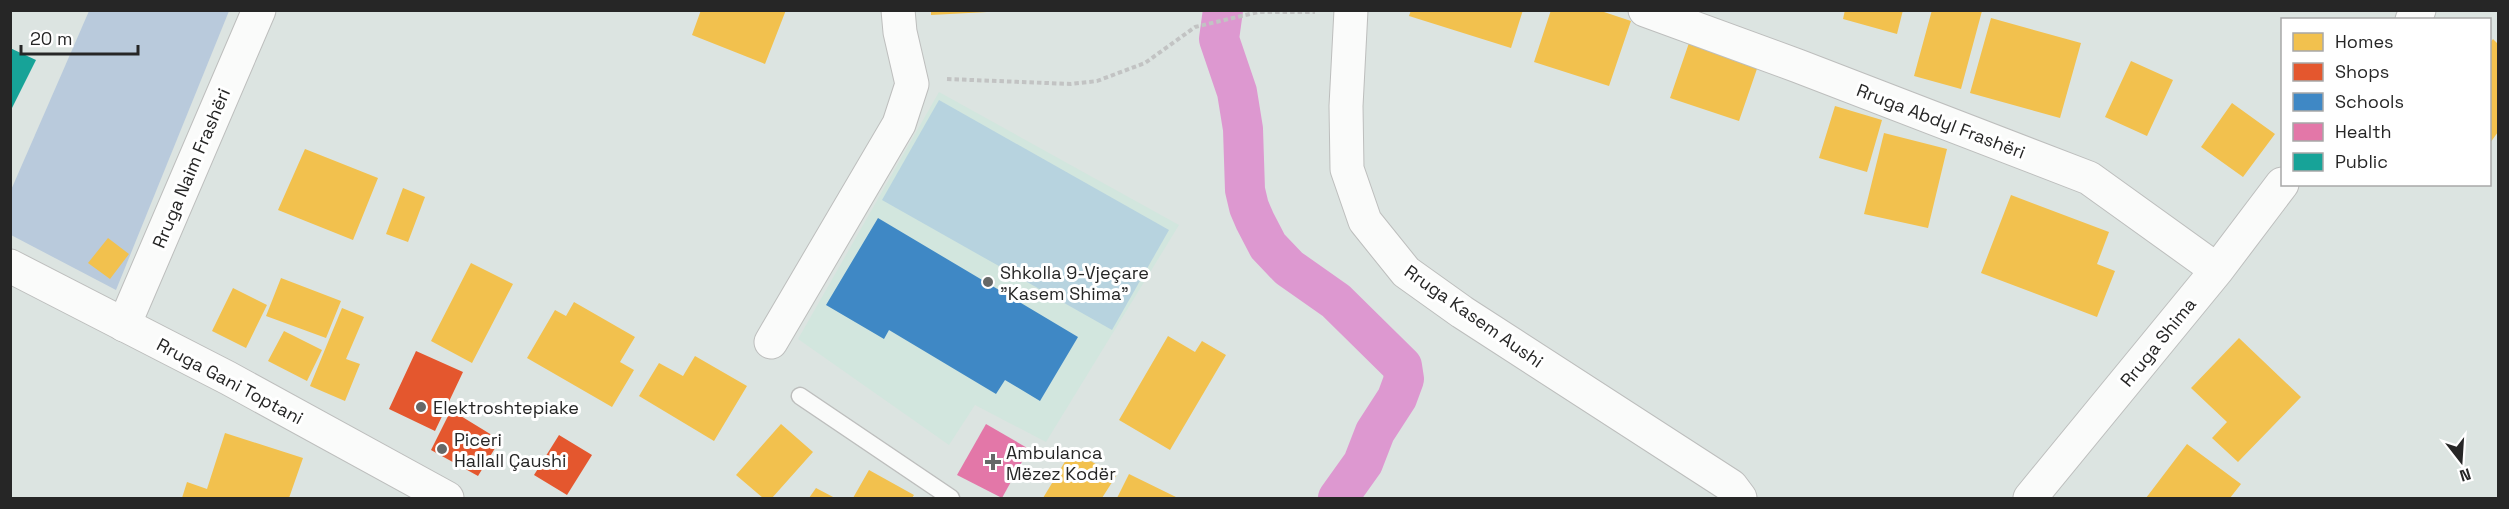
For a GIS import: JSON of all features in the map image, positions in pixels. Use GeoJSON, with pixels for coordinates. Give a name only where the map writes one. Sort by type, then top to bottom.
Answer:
{"type":"FeatureCollection","features":[{"type":"Feature","properties":{"kind":"street","name":"Rruga Naim Frashëri"},"geometry":{"type":"LineString","coordinates":[[124,324],[259,10]]}},
{"type":"Feature","properties":{"kind":"street"},"geometry":{"type":"LineString","coordinates":[[771,342],[899,124],[912,84],[900,33],[898,10]]}},
{"type":"Feature","properties":{"kind":"street","name":"Rruga Abdyl Frashëri"},"geometry":{"type":"LineString","coordinates":[[1645,10],[2089,178],[2217,270]]}},
{"type":"Feature","properties":{"kind":"street","name":"Rruga Kasem Aushi"},"geometry":{"type":"LineString","coordinates":[[1351,17],[1346,106],[1347,169],[1365,220],[1406,272],[1462,312],[1731,486],[1740,498]]}},
{"type":"Feature","properties":{"kind":"street","name":"Rruga Shima"},"geometry":{"type":"LineString","coordinates":[[2030,498],[2217,270],[2281,186]]}},
{"type":"Feature","properties":{"kind":"street","name":"Rruga Gani Toptani"},"geometry":{"type":"LineString","coordinates":[[10,266],[124,324],[447,498]]}},
{"type":"Feature","properties":{"kind":"lane"},"geometry":{"type":"LineString","coordinates":[[800,396],[950,498]]}},
{"type":"Feature","properties":{"kind":"path"},"geometry":{"type":"LineString","coordinates":[[912,84],[955,77],[1071,84],[1097,81],[1145,63],[1195,27],[1258,12],[1310,11],[1351,17]]}},
{"type":"Feature","properties":{"kind":"shaded area"},"geometry":{"type":"Polygon","coordinates":[[[89,11],[229,11],[116,290],[11,235],[11,190],[89,11]]]}},
{"type":"Feature","properties":{"kind":"shaded area","name":"Shkolla 9-Vjeçare \"Kasem Shima\""},"geometry":{"type":"Polygon","coordinates":[[[939,92],[1179,225],[1046,442],[975,405],[949,445],[798,339],[939,92]]]}},
{"type":"Feature","properties":{"kind":"shaded area"},"geometry":{"type":"Polygon","coordinates":[[[939,100],[1169,230],[1112,330],[882,200],[939,100]]]}},
{"type":"Feature","properties":{"kind":"building: Homes"},"geometry":{"type":"Polygon","coordinates":[[[701,10],[786,10],[765,64],[692,35],[701,10]]]}},
{"type":"Feature","properties":{"kind":"building: Homes"},"geometry":{"type":"Polygon","coordinates":[[[931,10],[987,10],[987,12],[931,15],[931,10]]]}},
{"type":"Feature","properties":{"kind":"building: Homes"},"geometry":{"type":"Polygon","coordinates":[[[1411,10],[1523,10],[1511,48],[1409,16],[1411,10]]]}},
{"type":"Feature","properties":{"kind":"building: Homes"},"geometry":{"type":"Polygon","coordinates":[[[1551,10],[1598,10],[1631,21],[1609,86],[1534,62],[1551,10]]]}},
{"type":"Feature","properties":{"kind":"building: Homes"},"geometry":{"type":"Polygon","coordinates":[[[1845,10],[1903,10],[1897,34],[1843,19],[1845,10]]]}},
{"type":"Feature","properties":{"kind":"building: Homes"},"geometry":{"type":"Polygon","coordinates":[[[1932,10],[1982,11],[1961,89],[1914,76],[1932,10]]]}},
{"type":"Feature","properties":{"kind":"building: Homes"},"geometry":{"type":"Polygon","coordinates":[[[1991,18],[2081,43],[2060,118],[1970,93],[1991,18]]]}},
{"type":"Feature","properties":{"kind":"building: Homes"},"geometry":{"type":"Polygon","coordinates":[[[2493,39],[2498,44],[2498,132],[2491,142],[2491,42],[2493,39]]]}},
{"type":"Feature","properties":{"kind":"building: Homes"},"geometry":{"type":"Polygon","coordinates":[[[1690,40],[1759,63],[1739,121],[1670,98],[1690,40]]]}},
{"type":"Feature","properties":{"kind":"building: Homes"},"geometry":{"type":"Polygon","coordinates":[[[2131,61],[2173,80],[2147,136],[2105,117],[2131,61]]]}},
{"type":"Feature","properties":{"kind":"building: Homes"},"geometry":{"type":"Polygon","coordinates":[[[2232,103],[2275,134],[2243,177],[2201,147],[2232,103]]]}},
{"type":"Feature","properties":{"kind":"building: Homes"},"geometry":{"type":"Polygon","coordinates":[[[1835,106],[1882,120],[1867,172],[1819,158],[1835,106]]]}},
{"type":"Feature","properties":{"kind":"building: Homes"},"geometry":{"type":"Polygon","coordinates":[[[1884,133],[1947,149],[1928,228],[1864,214],[1884,133]]]}},
{"type":"Feature","properties":{"kind":"building: Homes"},"geometry":{"type":"Polygon","coordinates":[[[305,149],[378,178],[353,240],[278,210],[305,149]]]}},
{"type":"Feature","properties":{"kind":"building: Homes"},"geometry":{"type":"Polygon","coordinates":[[[403,188],[425,197],[408,242],[386,234],[403,188]]]}},
{"type":"Feature","properties":{"kind":"building: Homes"},"geometry":{"type":"Polygon","coordinates":[[[2011,195],[2109,232],[2097,264],[2115,271],[2097,317],[1981,273],[2011,195]]]}},
{"type":"Feature","properties":{"kind":"building: Homes"},"geometry":{"type":"Polygon","coordinates":[[[108,238],[129,254],[110,279],[88,263],[108,238]]]}},
{"type":"Feature","properties":{"kind":"building: Homes"},"geometry":{"type":"Polygon","coordinates":[[[471,263],[513,284],[472,363],[431,341],[471,263]]]}},
{"type":"Feature","properties":{"kind":"building: Homes"},"geometry":{"type":"Polygon","coordinates":[[[281,278],[341,301],[326,338],[266,316],[281,278]]]}},
{"type":"Feature","properties":{"kind":"building: Homes"},"geometry":{"type":"Polygon","coordinates":[[[233,288],[267,305],[246,348],[212,331],[233,288]]]}},
{"type":"Feature","properties":{"kind":"building: Homes"},"geometry":{"type":"Polygon","coordinates":[[[574,302],[635,337],[620,362],[634,370],[612,407],[527,358],[555,310],[566,316],[574,302]]]}},
{"type":"Feature","properties":{"kind":"building: Homes"},"geometry":{"type":"Polygon","coordinates":[[[342,308],[364,317],[346,359],[360,364],[345,401],[310,386],[342,308]]]}},
{"type":"Feature","properties":{"kind":"building: Homes"},"geometry":{"type":"Polygon","coordinates":[[[284,331],[322,350],[307,381],[268,361],[284,331]]]}},
{"type":"Feature","properties":{"kind":"building: Homes"},"geometry":{"type":"Polygon","coordinates":[[[1168,336],[1195,352],[1202,341],[1226,355],[1170,450],[1119,420],[1168,336]]]}},
{"type":"Feature","properties":{"kind":"building: Homes"},"geometry":{"type":"Polygon","coordinates":[[[2239,338],[2301,397],[2238,462],[2212,438],[2227,422],[2191,388],[2239,338]]]}},
{"type":"Feature","properties":{"kind":"building: Homes"},"geometry":{"type":"Polygon","coordinates":[[[695,356],[747,386],[714,441],[639,396],[659,363],[683,376],[695,356]]]}},
{"type":"Feature","properties":{"kind":"building: Homes"},"geometry":{"type":"Polygon","coordinates":[[[781,424],[813,452],[772,498],[763,498],[736,475],[781,424]]]}},
{"type":"Feature","properties":{"kind":"building: Homes"},"geometry":{"type":"Polygon","coordinates":[[[225,433],[303,458],[289,498],[182,498],[187,482],[207,489],[225,433]]]}},
{"type":"Feature","properties":{"kind":"building: Homes"},"geometry":{"type":"Polygon","coordinates":[[[2187,444],[2241,484],[2230,498],[2146,498],[2187,444]]]}},
{"type":"Feature","properties":{"kind":"building: Homes"},"geometry":{"type":"Polygon","coordinates":[[[1072,450],[1116,476],[1102,498],[1043,498],[1072,450]]]}},
{"type":"Feature","properties":{"kind":"building: Homes"},"geometry":{"type":"Polygon","coordinates":[[[869,470],[914,495],[912,498],[853,498],[869,470]]]}},
{"type":"Feature","properties":{"kind":"building: Homes"},"geometry":{"type":"Polygon","coordinates":[[[1129,474],[1178,498],[1117,498],[1129,474]]]}},
{"type":"Feature","properties":{"kind":"building: Homes"},"geometry":{"type":"Polygon","coordinates":[[[816,488],[835,498],[809,498],[816,488]]]}},
{"type":"Feature","properties":{"kind":"building: Shops"},"geometry":{"type":"Polygon","coordinates":[[[416,351],[463,372],[435,431],[389,409],[416,351]]]}},
{"type":"Feature","properties":{"kind":"building: Shops"},"geometry":{"type":"Polygon","coordinates":[[[451,410],[500,440],[478,476],[431,450],[451,410]]]}},
{"type":"Feature","properties":{"kind":"building: Shops"},"geometry":{"type":"Polygon","coordinates":[[[559,435],[592,455],[567,495],[534,475],[559,435]]]}},
{"type":"Feature","properties":{"kind":"building: Schools"},"geometry":{"type":"Polygon","coordinates":[[[878,218],[1078,337],[1040,401],[1005,380],[996,394],[889,330],[884,339],[826,305],[878,218]]]}},
{"type":"Feature","properties":{"kind":"building: Health","name":"Ambulanca Mëzez Kodër"},"geometry":{"type":"Polygon","coordinates":[[[986,424],[1029,449],[1002,498],[957,475],[986,424]]]}},
{"type":"Feature","properties":{"kind":"building: Public"},"geometry":{"type":"Polygon","coordinates":[[[10,48],[36,60],[10,112],[10,48]]]}},
{"type":"Feature","properties":{"kind":"waterway"},"geometry":{"type":"LineString","coordinates":[[1223,10],[1219,39],[1237,92],[1243,129],[1245,190],[1255,221],[1268,246],[1289,268],[1336,301],[1402,366],[1404,379],[1397,398],[1375,432],[1363,463],[1338,498]]}},
{"type":"Feature","properties":{"kind":"place","name":"Shkolla 9-Vjeçare \"Kasem Shima\""},"geometry":{"type":"Point","coordinates":[988,282]}},
{"type":"Feature","properties":{"kind":"place","name":"Elektroshtepiake"},"geometry":{"type":"Point","coordinates":[421,407]}},
{"type":"Feature","properties":{"kind":"place","name":"Piceri Hallall Çaushi"},"geometry":{"type":"Point","coordinates":[442,449]}},
{"type":"Feature","properties":{"kind":"place","name":"Ambulanca Mëzez Kodër"},"geometry":{"type":"Point","coordinates":[993,462]}}]}
